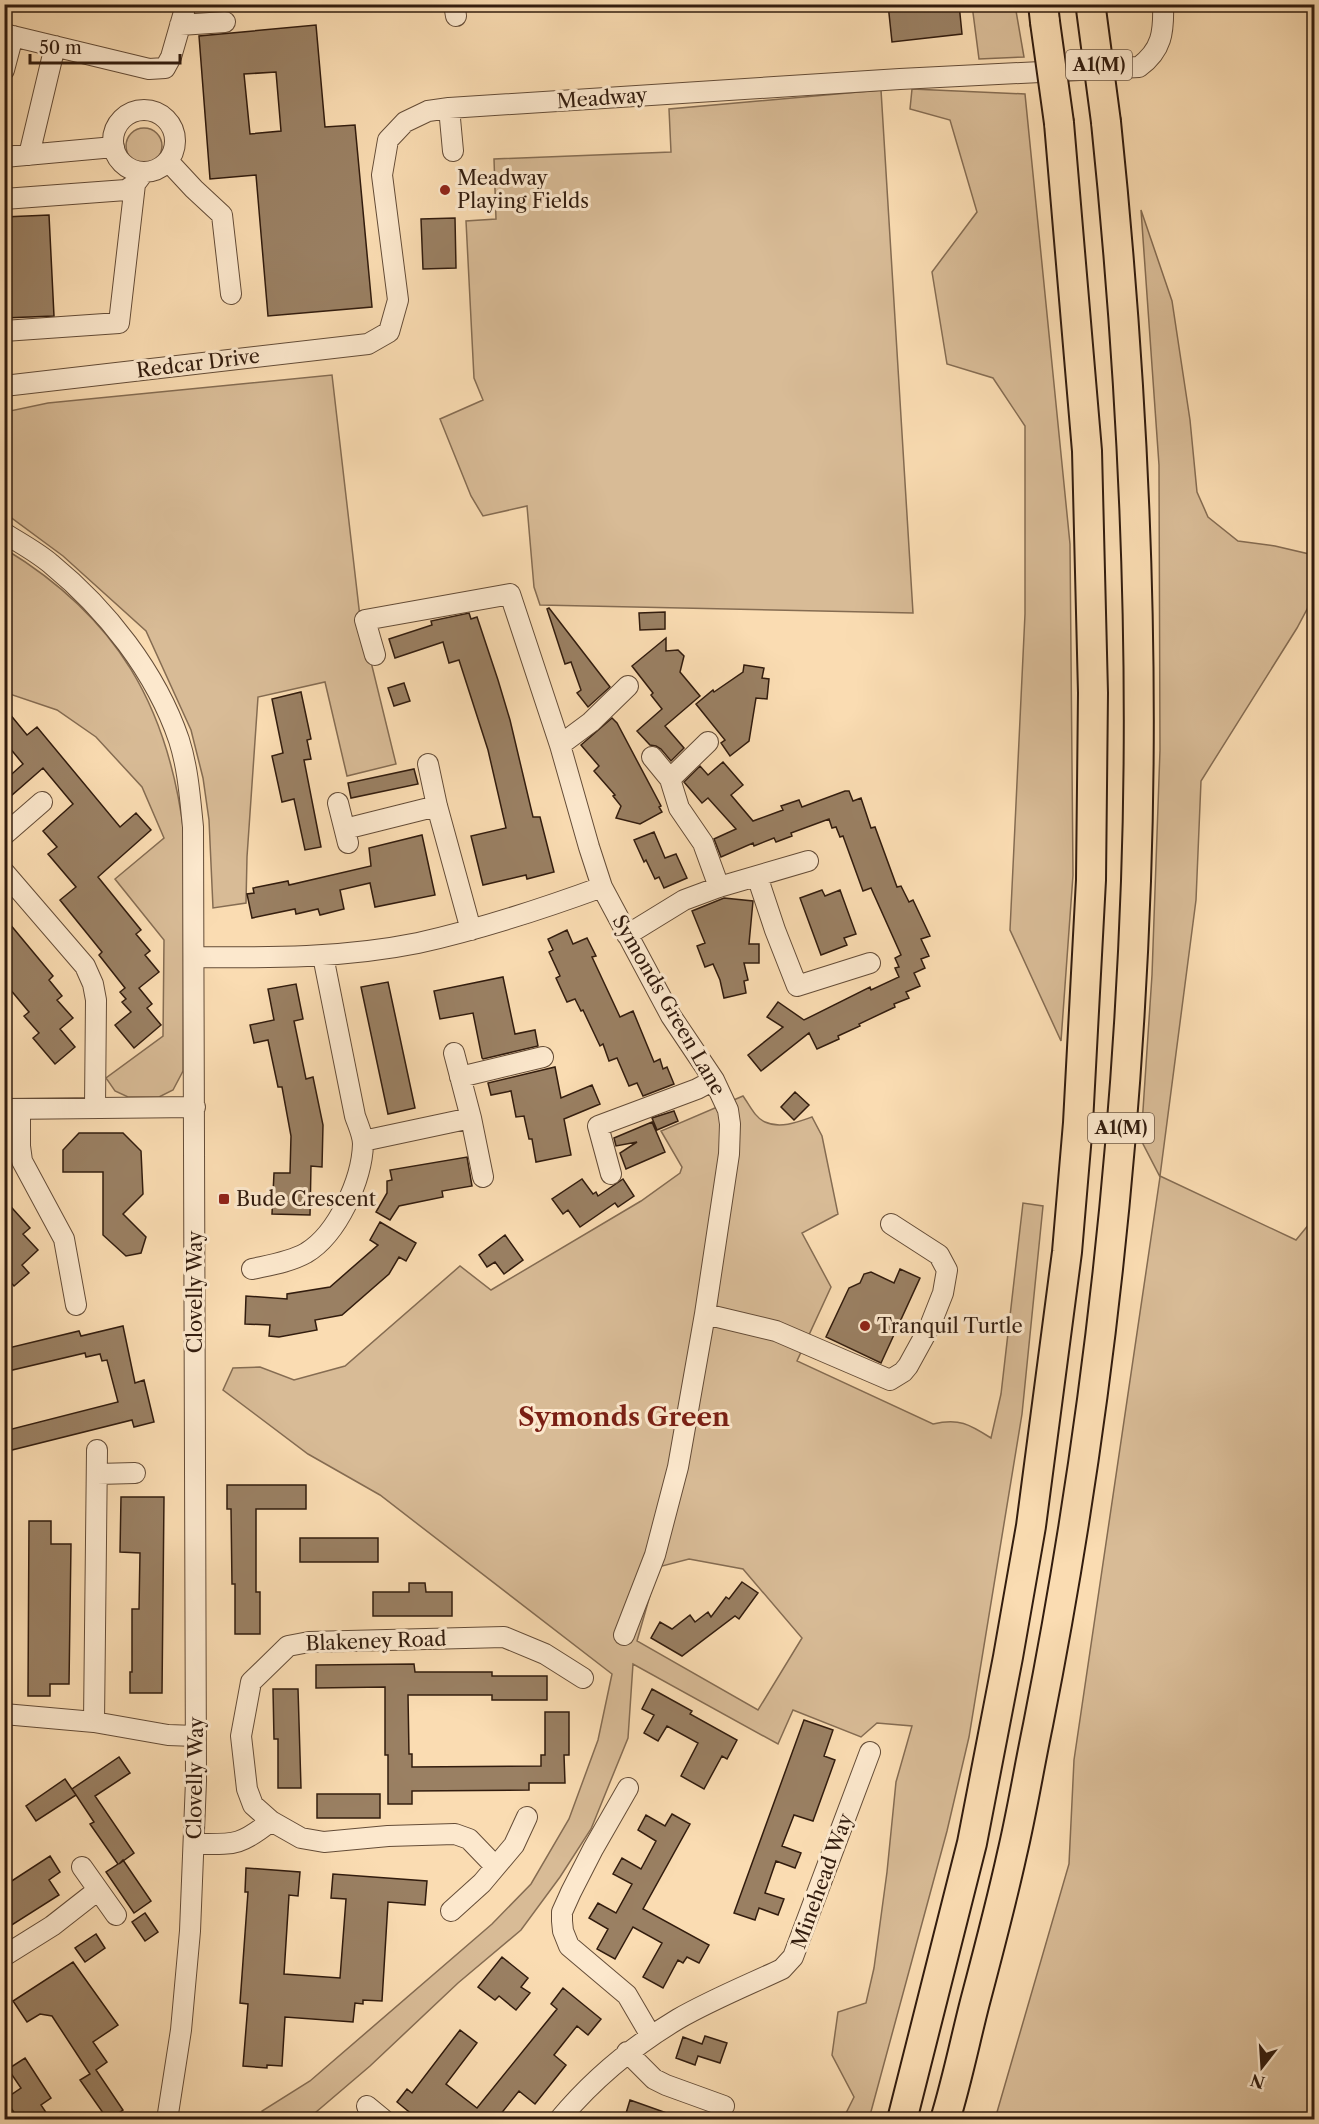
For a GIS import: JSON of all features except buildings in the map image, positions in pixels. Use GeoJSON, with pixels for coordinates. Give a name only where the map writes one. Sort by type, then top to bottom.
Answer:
{"type":"FeatureCollection","features":[{"type":"Feature","properties":{"kind":"highway","name":"A1(M)"},"geometry":{"type":"LineString","coordinates":[[945,2120],[1013,1854],[1073,1537],[1096,1366],[1120,1144],[1130,1011],[1136,878],[1138,627],[1132,457],[1116,220],[1091,7]]}},
{"type":"Feature","properties":{"kind":"highway","name":"A1(M)"},"geometry":{"type":"LineString","coordinates":[[902,2120],[972,1843],[1031,1526],[1067,1252],[1078,1123],[1091,880],[1093,693],[1087,451],[1059,123],[1044,13]]}},
{"type":"Feature","properties":{"kind":"street","name":"Meadway"},"geometry":{"type":"LineString","coordinates":[[389,332],[398,300],[382,176],[388,140],[405,122],[428,111],[900,79],[1139,67],[1151,58],[1159,44],[1164,23],[1163,4]]}},
{"type":"Feature","properties":{"kind":"street"},"geometry":{"type":"LineString","coordinates":[[4,70],[9,35],[149,69],[165,68],[171,57],[182,19],[225,22]]}},
{"type":"Feature","properties":{"kind":"street"},"geometry":{"type":"LineString","coordinates":[[29,155],[55,46]]}},
{"type":"Feature","properties":{"kind":"street"},"geometry":{"type":"LineString","coordinates":[[449,108],[453,151]]}},
{"type":"Feature","properties":{"kind":"street"},"geometry":{"type":"LineString","coordinates":[[4,199],[126,190],[140,178],[160,168],[168,161],[173,152],[174,135],[170,125],[154,112],[133,112],[124,118],[113,137],[114,147],[120,160],[128,168],[138,172],[140,178],[119,323],[4,331]]}},
{"type":"Feature","properties":{"kind":"street"},"geometry":{"type":"LineString","coordinates":[[4,157],[114,147]]}},
{"type":"Feature","properties":{"kind":"street"},"geometry":{"type":"LineString","coordinates":[[168,161],[222,215],[231,294]]}},
{"type":"Feature","properties":{"kind":"street","name":"Redcar Drive"},"geometry":{"type":"LineString","coordinates":[[4,386],[368,344],[389,332]]}},
{"type":"Feature","properties":{"kind":"street","name":"Clovelly Way"},"geometry":{"type":"LineString","coordinates":[[4,533],[49,562],[88,596],[123,638],[152,681],[178,741],[188,783],[193,827],[195,957],[194,1844],[190,1931],[181,2030],[167,2120]]}},
{"type":"Feature","properties":{"kind":"street","name":"Symonds Green Lane"},"geometry":{"type":"LineString","coordinates":[[375,655],[365,620],[510,594],[560,745],[602,887],[671,1016],[714,1080],[728,1110],[729,1154],[705,1314],[678,1467],[655,1555],[624,1635]]}},
{"type":"Feature","properties":{"kind":"street"},"geometry":{"type":"LineString","coordinates":[[560,745],[591,722],[628,686]]}},
{"type":"Feature","properties":{"kind":"street"},"geometry":{"type":"LineString","coordinates":[[670,779],[708,742]]}},
{"type":"Feature","properties":{"kind":"street"},"geometry":{"type":"LineString","coordinates":[[652,757],[670,779],[679,808],[703,843],[718,887]]}},
{"type":"Feature","properties":{"kind":"street"},"geometry":{"type":"LineString","coordinates":[[428,764],[437,806],[471,930]]}},
{"type":"Feature","properties":{"kind":"street"},"geometry":{"type":"LineString","coordinates":[[4,835],[42,802]]}},
{"type":"Feature","properties":{"kind":"street"},"geometry":{"type":"LineString","coordinates":[[338,803],[346,836],[437,806]]}},
{"type":"Feature","properties":{"kind":"street"},"geometry":{"type":"LineString","coordinates":[[627,935],[684,900],[718,887],[808,861]]}},
{"type":"Feature","properties":{"kind":"street"},"geometry":{"type":"LineString","coordinates":[[4,872],[85,966],[93,984],[96,1000],[95,1107]]}},
{"type":"Feature","properties":{"kind":"street"},"geometry":{"type":"LineString","coordinates":[[757,876],[797,986],[870,963]]}},
{"type":"Feature","properties":{"kind":"street"},"geometry":{"type":"LineString","coordinates":[[195,957],[322,956],[416,943],[471,930],[602,887]]}},
{"type":"Feature","properties":{"kind":"street"},"geometry":{"type":"LineString","coordinates":[[252,1269],[279,1263],[306,1252],[324,1237],[354,1189],[363,1141],[355,1116],[322,956]]}},
{"type":"Feature","properties":{"kind":"street"},"geometry":{"type":"LineString","coordinates":[[454,1053],[483,1177]]}},
{"type":"Feature","properties":{"kind":"street"},"geometry":{"type":"LineString","coordinates":[[460,1077],[484,1069],[543,1057]]}},
{"type":"Feature","properties":{"kind":"street"},"geometry":{"type":"LineString","coordinates":[[611,1174],[598,1126],[697,1089],[714,1080]]}},
{"type":"Feature","properties":{"kind":"street"},"geometry":{"type":"LineString","coordinates":[[76,1305],[64,1239],[22,1161],[12,1109],[195,1107]]}},
{"type":"Feature","properties":{"kind":"street"},"geometry":{"type":"LineString","coordinates":[[363,1141],[471,1118]]}},
{"type":"Feature","properties":{"kind":"street"},"geometry":{"type":"LineString","coordinates":[[705,1314],[776,1331],[890,1380],[908,1366],[930,1326],[943,1293],[947,1270],[939,1255],[891,1224]]}},
{"type":"Feature","properties":{"kind":"street"},"geometry":{"type":"LineString","coordinates":[[94,1722],[97,1449]]}},
{"type":"Feature","properties":{"kind":"street"},"geometry":{"type":"LineString","coordinates":[[97,1474],[135,1473]]}},
{"type":"Feature","properties":{"kind":"street","name":"Blakeney Road"},"geometry":{"type":"LineString","coordinates":[[495,1866],[469,1839],[455,1834],[388,1836],[324,1842],[301,1838],[271,1821],[253,1804],[247,1789],[241,1736],[251,1682],[288,1646],[309,1642],[504,1637],[545,1654],[583,1678]]}},
{"type":"Feature","properties":{"kind":"street"},"geometry":{"type":"LineString","coordinates":[[4,1714],[94,1722],[168,1735],[195,1736]]}},
{"type":"Feature","properties":{"kind":"street","name":"Minehead Way"},"geometry":{"type":"LineString","coordinates":[[559,2120],[627,2052],[680,2018],[782,1968],[794,1957],[870,1752]]}},
{"type":"Feature","properties":{"kind":"street"},"geometry":{"type":"LineString","coordinates":[[628,1788],[571,1892],[562,1911],[562,1922],[569,1946],[627,1995],[651,2036]]}},
{"type":"Feature","properties":{"kind":"street"},"geometry":{"type":"LineString","coordinates":[[451,1911],[482,1883],[514,1845],[527,1816]]}},
{"type":"Feature","properties":{"kind":"street"},"geometry":{"type":"LineString","coordinates":[[194,1844],[239,1843],[254,1835],[271,1821]]}},
{"type":"Feature","properties":{"kind":"street"},"geometry":{"type":"LineString","coordinates":[[82,1867],[116,1916]]}},
{"type":"Feature","properties":{"kind":"street"},"geometry":{"type":"LineString","coordinates":[[4,1956],[52,1926],[98,1890]]}},
{"type":"Feature","properties":{"kind":"street"},"geometry":{"type":"LineString","coordinates":[[627,2052],[654,2079],[724,2106]]}},
{"type":"Feature","properties":{"kind":"street"},"geometry":{"type":"LineString","coordinates":[[368,2106],[384,2120]]}},
{"type":"Feature","properties":{"kind":"shaded area"},"geometry":{"type":"Polygon","coordinates":[[[972,5],[1015,5],[1024,57],[979,59],[972,5]]]}},
{"type":"Feature","properties":{"kind":"shaded area"},"geometry":{"type":"Polygon","coordinates":[[[912,89],[1025,94],[1070,544],[1073,875],[1061,1041],[1010,930],[1025,614],[1025,426],[993,378],[947,364],[932,272],[977,212],[950,120],[910,109],[912,89]]]}},
{"type":"Feature","properties":{"kind":"shaded area"},"geometry":{"type":"Polygon","coordinates":[[[881,90],[913,613],[540,605],[534,587],[527,506],[483,516],[471,496],[440,419],[483,400],[474,378],[466,221],[496,219],[494,159],[671,152],[669,109],[881,90]]]}},
{"type":"Feature","properties":{"kind":"shaded area"},"geometry":{"type":"Polygon","coordinates":[[[144,128],[157,133],[162,146],[157,159],[144,164],[131,159],[126,146],[131,133],[144,128]]]}},
{"type":"Feature","properties":{"kind":"shaded area"},"geometry":{"type":"Polygon","coordinates":[[[1141,210],[1172,301],[1190,420],[1197,492],[1208,517],[1238,541],[1309,554],[1314,568],[1314,596],[1297,628],[1201,781],[1196,900],[1160,1176],[1296,1240],[1314,1218],[1314,2119],[995,2119],[1069,1864],[1074,1760],[1160,1177],[1141,1140],[1152,975],[1160,750],[1159,465],[1141,210]]]}},
{"type":"Feature","properties":{"kind":"shaded area"},"geometry":{"type":"Polygon","coordinates":[[[332,375],[360,617],[396,764],[347,776],[325,682],[258,697],[246,903],[213,908],[209,820],[203,778],[191,730],[146,631],[63,556],[5,513],[5,412],[48,403],[332,375]]]}},
{"type":"Feature","properties":{"kind":"shaded area"},"geometry":{"type":"Polygon","coordinates":[[[5,549],[44,575],[78,604],[107,635],[130,669],[150,705],[165,745],[184,834],[183,1071],[173,1090],[159,1097],[128,1097],[115,1091],[106,1078],[163,1036],[164,940],[115,879],[164,838],[142,787],[96,737],[57,710],[7,693],[5,695],[5,549]]]}},
{"type":"Feature","properties":{"kind":"shaded area"},"geometry":{"type":"Polygon","coordinates":[[[743,1096],[758,1117],[771,1124],[789,1124],[812,1117],[822,1136],[838,1214],[802,1233],[831,1287],[797,1361],[933,1424],[957,1422],[991,1438],[1001,1394],[1023,1203],[1043,1206],[1022,1414],[969,1737],[947,1831],[869,2119],[792,2119],[846,2113],[854,2097],[832,2055],[838,2012],[866,2003],[874,1968],[896,1782],[912,1726],[877,1723],[861,1737],[793,1710],[778,1744],[633,1664],[628,1738],[591,1829],[560,1877],[521,1930],[458,1983],[370,2066],[309,2118],[266,2119],[262,2111],[310,2081],[492,1924],[531,1884],[569,1819],[598,1740],[612,1674],[380,1495],[308,1454],[223,1390],[233,1368],[260,1367],[294,1380],[345,1366],[460,1266],[491,1290],[641,1201],[680,1173],[682,1167],[661,1131],[743,1096]],[[689,1559],[658,1567],[637,1641],[758,1710],[802,1638],[743,1569],[689,1559]]]}},
{"type":"Feature","properties":{"kind":"place","name":"Meadway Playing Fields"},"geometry":{"type":"Point","coordinates":[445,190]}},
{"type":"Feature","properties":{"kind":"place","name":"Bude Crescent"},"geometry":{"type":"Point","coordinates":[224,1199]}},
{"type":"Feature","properties":{"kind":"place","name":"Tranquil Turtle"},"geometry":{"type":"Point","coordinates":[865,1326]}},
{"type":"Feature","properties":{"kind":"district","name":"Symonds Green"},"geometry":{"type":"Point","coordinates":[624,1417]}}]}
